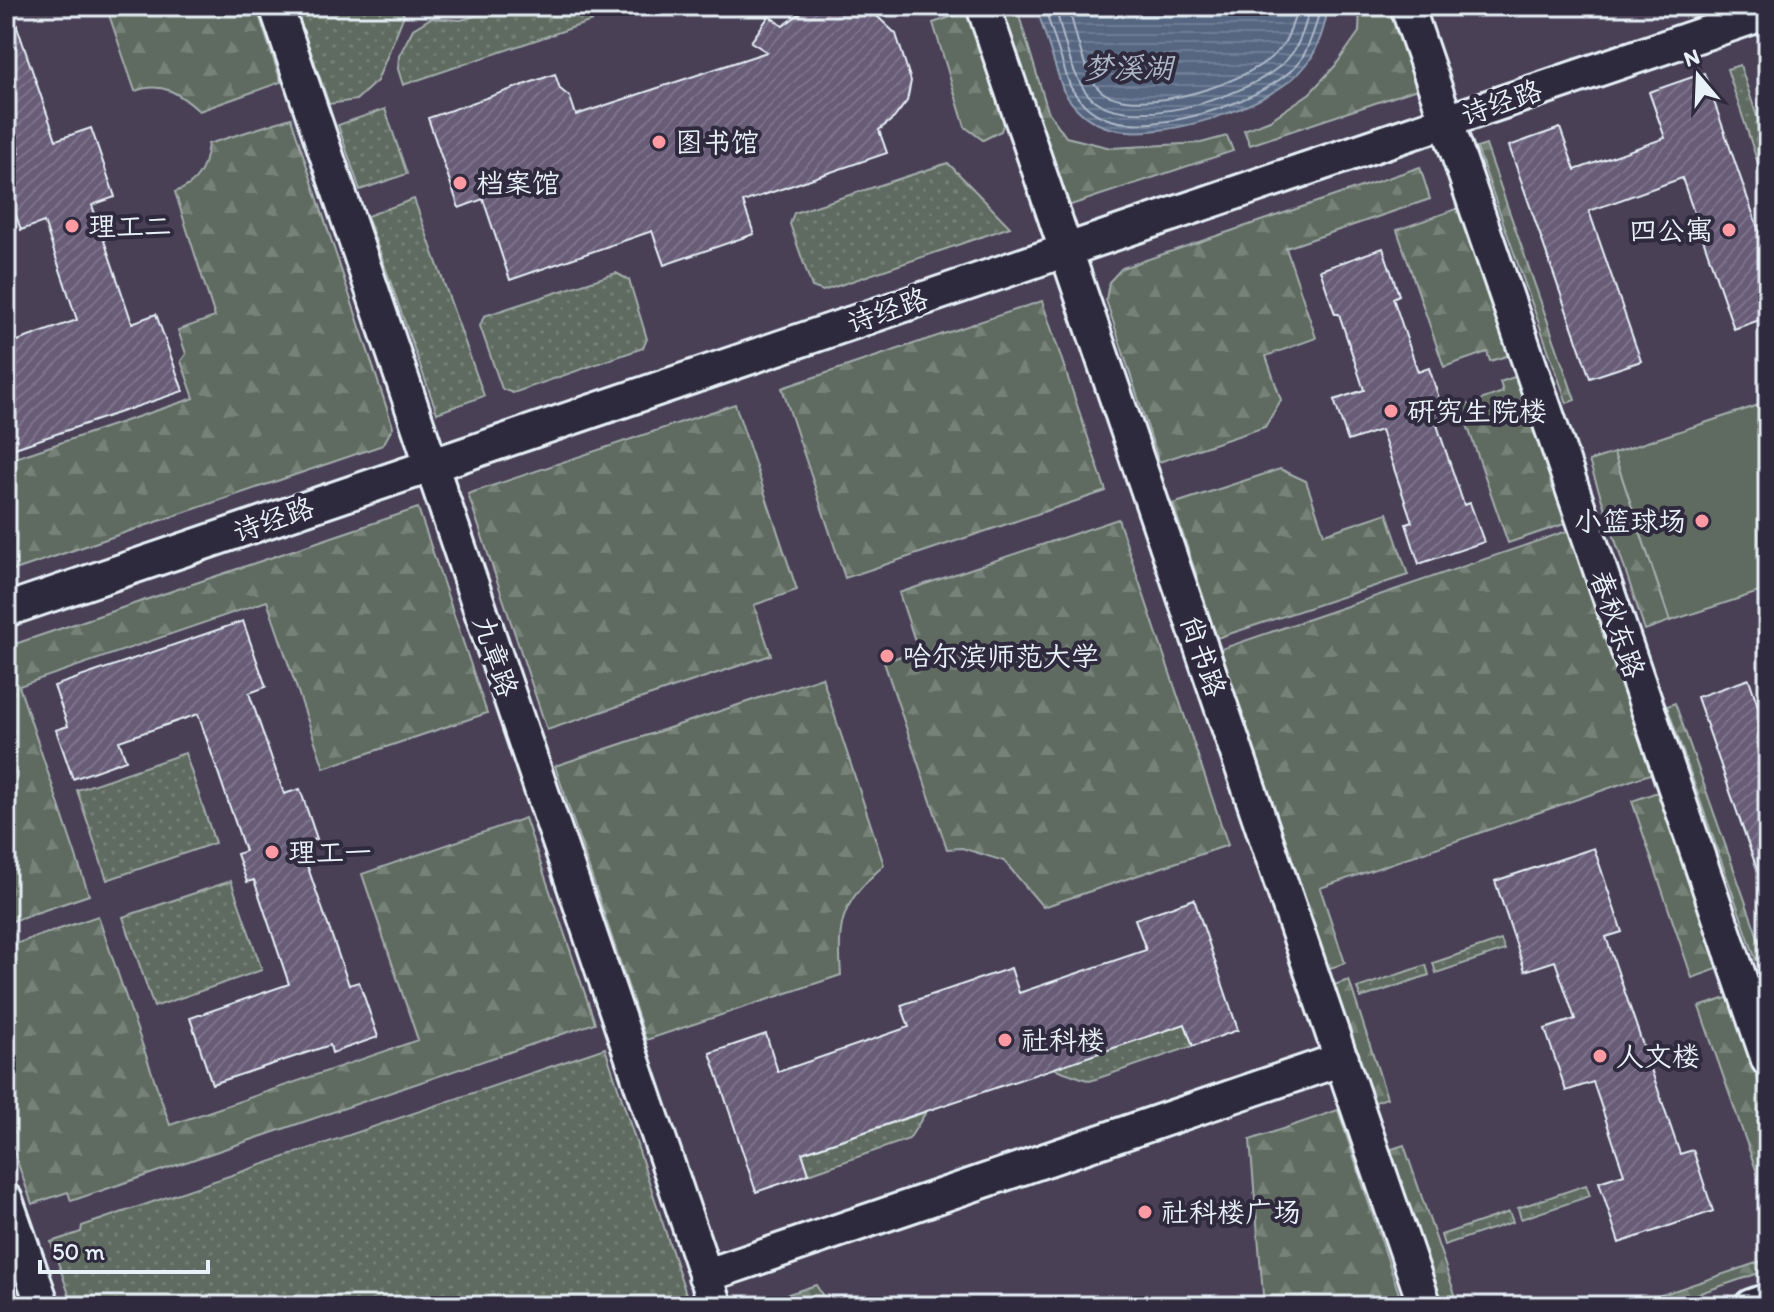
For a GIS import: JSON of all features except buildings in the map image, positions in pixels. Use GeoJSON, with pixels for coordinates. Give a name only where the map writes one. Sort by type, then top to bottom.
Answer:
{"type":"FeatureCollection","features":[{"type":"Feature","properties":{"kind":"lane","name":"九章路"},"geometry":{"type":"LineString","coordinates":[[276,6],[716,1306]]}},
{"type":"Feature","properties":{"kind":"lane","name":"尚书路"},"geometry":{"type":"LineString","coordinates":[[983,6],[1425,1306]]}},
{"type":"Feature","properties":{"kind":"lane","name":"春秋东路"},"geometry":{"type":"LineString","coordinates":[[1407,6],[1768,1060]]}},
{"type":"Feature","properties":{"kind":"lane","name":"诗经路"},"geometry":{"type":"LineString","coordinates":[[6,610],[1768,12]]}},
{"type":"Feature","properties":{"kind":"lane"},"geometry":{"type":"LineString","coordinates":[[705,1276],[1342,1059]]}},
{"type":"Feature","properties":{"kind":"lane"},"geometry":{"type":"LineString","coordinates":[[6,1200],[43,1306]]}},
{"type":"Feature","properties":{"kind":"lane"},"geometry":{"type":"LineString","coordinates":[[1751,1306],[1768,1300]]}},
{"type":"Feature","properties":{"kind":"shaded area","name":"哈尔滨师范大学"},"geometry":{"type":"Polygon","coordinates":[[[6,6],[1768,6],[1768,1306],[6,1306],[6,6]]]}},
{"type":"Feature","properties":{"kind":"green space"},"geometry":{"type":"Polygon","coordinates":[[[106,6],[256,6],[281,82],[199,111],[170,90],[154,87],[135,91],[106,6]]]}},
{"type":"Feature","properties":{"kind":"green space"},"geometry":{"type":"Polygon","coordinates":[[[295,6],[397,6],[404,15],[377,81],[356,100],[329,104],[295,6]]]}},
{"type":"Feature","properties":{"kind":"green space"},"geometry":{"type":"Polygon","coordinates":[[[510,6],[591,6],[592,21],[403,85],[398,69],[399,56],[413,29],[431,18],[461,20],[510,6]]]}},
{"type":"Feature","properties":{"kind":"green space"},"geometry":{"type":"Polygon","coordinates":[[[995,6],[1016,6],[1048,111],[1066,137],[1111,148],[1201,143],[1227,136],[1233,151],[1065,207],[995,6]]]}},
{"type":"Feature","properties":{"kind":"green space"},"geometry":{"type":"Polygon","coordinates":[[[1360,6],[1389,6],[1417,89],[1250,145],[1244,130],[1270,120],[1310,93],[1335,66],[1359,32],[1360,6]]]}},
{"type":"Feature","properties":{"kind":"green space"},"geometry":{"type":"Polygon","coordinates":[[[968,11],[1005,119],[1001,131],[983,140],[965,127],[933,23],[968,11]]]}},
{"type":"Feature","properties":{"kind":"green space"},"geometry":{"type":"Polygon","coordinates":[[[1740,65],[1768,150],[1768,194],[1727,69],[1740,65]]]}},
{"type":"Feature","properties":{"kind":"green space"},"geometry":{"type":"Polygon","coordinates":[[[385,109],[407,174],[360,190],[338,125],[385,109]]]}},
{"type":"Feature","properties":{"kind":"green space"},"geometry":{"type":"Polygon","coordinates":[[[291,118],[393,427],[383,445],[6,573],[6,461],[194,398],[181,361],[186,354],[178,330],[215,317],[175,192],[195,180],[205,160],[208,144],[291,118]]]}},
{"type":"Feature","properties":{"kind":"green space"},"geometry":{"type":"Polygon","coordinates":[[[1486,145],[1575,400],[1567,403],[1477,148],[1486,145]]]}},
{"type":"Feature","properties":{"kind":"green space"},"geometry":{"type":"Polygon","coordinates":[[[948,163],[1010,227],[823,291],[812,287],[790,224],[794,213],[948,163]]]}},
{"type":"Feature","properties":{"kind":"green space"},"geometry":{"type":"Polygon","coordinates":[[[1420,167],[1430,199],[1286,248],[1316,338],[1266,356],[1281,400],[1265,427],[1159,462],[1106,300],[1109,282],[1122,268],[1420,167]]]}},
{"type":"Feature","properties":{"kind":"green space"},"geometry":{"type":"Polygon","coordinates":[[[414,199],[484,396],[437,413],[367,216],[414,199]]]}},
{"type":"Feature","properties":{"kind":"green space"},"geometry":{"type":"Polygon","coordinates":[[[1459,208],[1510,355],[1490,361],[1487,352],[1444,367],[1397,230],[1459,208]]]}},
{"type":"Feature","properties":{"kind":"green space"},"geometry":{"type":"Polygon","coordinates":[[[616,273],[629,280],[647,339],[643,348],[513,393],[502,389],[480,326],[484,316],[616,273]]]}},
{"type":"Feature","properties":{"kind":"green space"},"geometry":{"type":"Polygon","coordinates":[[[1042,301],[1106,491],[845,578],[782,388],[1042,301]]]}},
{"type":"Feature","properties":{"kind":"green space"},"geometry":{"type":"Polygon","coordinates":[[[1520,375],[1570,522],[1508,543],[1461,407],[1503,392],[1500,382],[1520,375]]]}},
{"type":"Feature","properties":{"kind":"green space","name":"小篮球场"},"geometry":{"type":"Polygon","coordinates":[[[1768,402],[1768,589],[1670,621],[1614,453],[1768,402]]]}},
{"type":"Feature","properties":{"kind":"green space"},"geometry":{"type":"Polygon","coordinates":[[[735,404],[797,590],[754,605],[771,655],[547,730],[468,494],[735,404]]]}},
{"type":"Feature","properties":{"kind":"green space"},"geometry":{"type":"Polygon","coordinates":[[[1614,453],[1670,621],[1645,630],[1589,461],[1614,453]]]}},
{"type":"Feature","properties":{"kind":"green space"},"geometry":{"type":"Polygon","coordinates":[[[1280,469],[1306,481],[1324,534],[1387,513],[1408,575],[1217,638],[1173,504],[1280,469]]]}},
{"type":"Feature","properties":{"kind":"green space"},"geometry":{"type":"Polygon","coordinates":[[[418,508],[487,713],[324,768],[267,601],[19,686],[89,895],[6,923],[6,647],[418,508]]]}},
{"type":"Feature","properties":{"kind":"green space"},"geometry":{"type":"Polygon","coordinates":[[[1118,519],[1228,845],[1043,907],[1004,861],[962,848],[947,849],[884,662],[918,650],[899,593],[1118,519]]]}},
{"type":"Feature","properties":{"kind":"green space"},"geometry":{"type":"Polygon","coordinates":[[[1573,529],[1656,772],[1320,888],[1345,963],[1328,969],[1218,650],[1573,529]]]}},
{"type":"Feature","properties":{"kind":"green space"},"geometry":{"type":"Polygon","coordinates":[[[822,677],[884,865],[859,890],[845,913],[840,940],[841,975],[646,1040],[555,766],[822,677]]]}},
{"type":"Feature","properties":{"kind":"green space"},"geometry":{"type":"Polygon","coordinates":[[[1675,703],[1765,957],[1756,960],[1667,706],[1675,703]]]}},
{"type":"Feature","properties":{"kind":"green space"},"geometry":{"type":"Polygon","coordinates":[[[185,753],[215,843],[107,880],[77,790],[185,753]]]}},
{"type":"Feature","properties":{"kind":"green space"},"geometry":{"type":"Polygon","coordinates":[[[1663,790],[1723,967],[1692,978],[1632,801],[1663,790]]]}},
{"type":"Feature","properties":{"kind":"green space"},"geometry":{"type":"Polygon","coordinates":[[[525,818],[595,1023],[71,1201],[68,1192],[32,1204],[6,1129],[6,947],[98,916],[170,1125],[418,1040],[362,874],[525,818]]]}},
{"type":"Feature","properties":{"kind":"green space"},"geometry":{"type":"Polygon","coordinates":[[[231,881],[262,970],[154,1007],[123,917],[231,881]]]}},
{"type":"Feature","properties":{"kind":"green space"},"geometry":{"type":"Polygon","coordinates":[[[1501,940],[1505,950],[1436,973],[1433,963],[1501,940]]]}},
{"type":"Feature","properties":{"kind":"green space"},"geometry":{"type":"Polygon","coordinates":[[[1426,965],[1429,975],[1361,998],[1357,988],[1426,965]]]}},
{"type":"Feature","properties":{"kind":"green space"},"geometry":{"type":"Polygon","coordinates":[[[1349,980],[1387,1098],[1370,1104],[1331,986],[1349,980]]]}},
{"type":"Feature","properties":{"kind":"green space"},"geometry":{"type":"Polygon","coordinates":[[[1730,997],[1768,1108],[1768,1204],[1699,1007],[1730,997]]]}},
{"type":"Feature","properties":{"kind":"green space"},"geometry":{"type":"Polygon","coordinates":[[[1185,1024],[1193,1046],[1090,1081],[1053,1068],[1185,1024]]]}},
{"type":"Feature","properties":{"kind":"green space"},"geometry":{"type":"Polygon","coordinates":[[[605,1048],[690,1306],[73,1306],[51,1242],[81,1232],[82,1226],[605,1048]]]}},
{"type":"Feature","properties":{"kind":"green space"},"geometry":{"type":"Polygon","coordinates":[[[1338,1110],[1403,1306],[1264,1306],[1250,1140],[1338,1110]]]}},
{"type":"Feature","properties":{"kind":"green space"},"geometry":{"type":"Polygon","coordinates":[[[926,1112],[909,1139],[809,1174],[802,1153],[926,1112]]]}},
{"type":"Feature","properties":{"kind":"green space"},"geometry":{"type":"Polygon","coordinates":[[[1404,1145],[1459,1306],[1439,1306],[1386,1151],[1404,1145]]]}},
{"type":"Feature","properties":{"kind":"green space"},"geometry":{"type":"Polygon","coordinates":[[[1586,1185],[1590,1196],[1521,1219],[1518,1208],[1586,1185]]]}},
{"type":"Feature","properties":{"kind":"green space"},"geometry":{"type":"Polygon","coordinates":[[[1509,1212],[1513,1222],[1444,1245],[1441,1235],[1509,1212]]]}},
{"type":"Feature","properties":{"kind":"green space"},"geometry":{"type":"Polygon","coordinates":[[[1768,1259],[1768,1270],[1662,1306],[1629,1306],[1768,1259]]]}},
{"type":"Feature","properties":{"kind":"green space"},"geometry":{"type":"Polygon","coordinates":[[[816,1285],[829,1306],[752,1306],[816,1285]]]}},
{"type":"Feature","properties":{"kind":"water","name":"梦溪湖"},"geometry":{"type":"Polygon","coordinates":[[[1036,6],[1328,6],[1321,36],[1311,58],[1291,80],[1269,95],[1212,119],[1181,127],[1125,131],[1090,120],[1067,96],[1036,6]]]}},
{"type":"Feature","properties":{"kind":"place","name":"图书馆"},"geometry":{"type":"Point","coordinates":[659,142]}},
{"type":"Feature","properties":{"kind":"place","name":"档案馆"},"geometry":{"type":"Point","coordinates":[460,183]}},
{"type":"Feature","properties":{"kind":"place","name":"理工二"},"geometry":{"type":"Point","coordinates":[72,226]}},
{"type":"Feature","properties":{"kind":"place","name":"四公寓"},"geometry":{"type":"Point","coordinates":[1729,230]}},
{"type":"Feature","properties":{"kind":"place","name":"研究生院楼"},"geometry":{"type":"Point","coordinates":[1391,411]}},
{"type":"Feature","properties":{"kind":"place","name":"小篮球场"},"geometry":{"type":"Point","coordinates":[1702,521]}},
{"type":"Feature","properties":{"kind":"place","name":"哈尔滨师范大学"},"geometry":{"type":"Point","coordinates":[887,656]}},
{"type":"Feature","properties":{"kind":"place","name":"理工一"},"geometry":{"type":"Point","coordinates":[272,852]}},
{"type":"Feature","properties":{"kind":"place","name":"社科楼"},"geometry":{"type":"Point","coordinates":[1005,1040]}},
{"type":"Feature","properties":{"kind":"place","name":"人文楼"},"geometry":{"type":"Point","coordinates":[1600,1056]}},
{"type":"Feature","properties":{"kind":"place","name":"社科楼广场"},"geometry":{"type":"Point","coordinates":[1145,1212]}}]}
